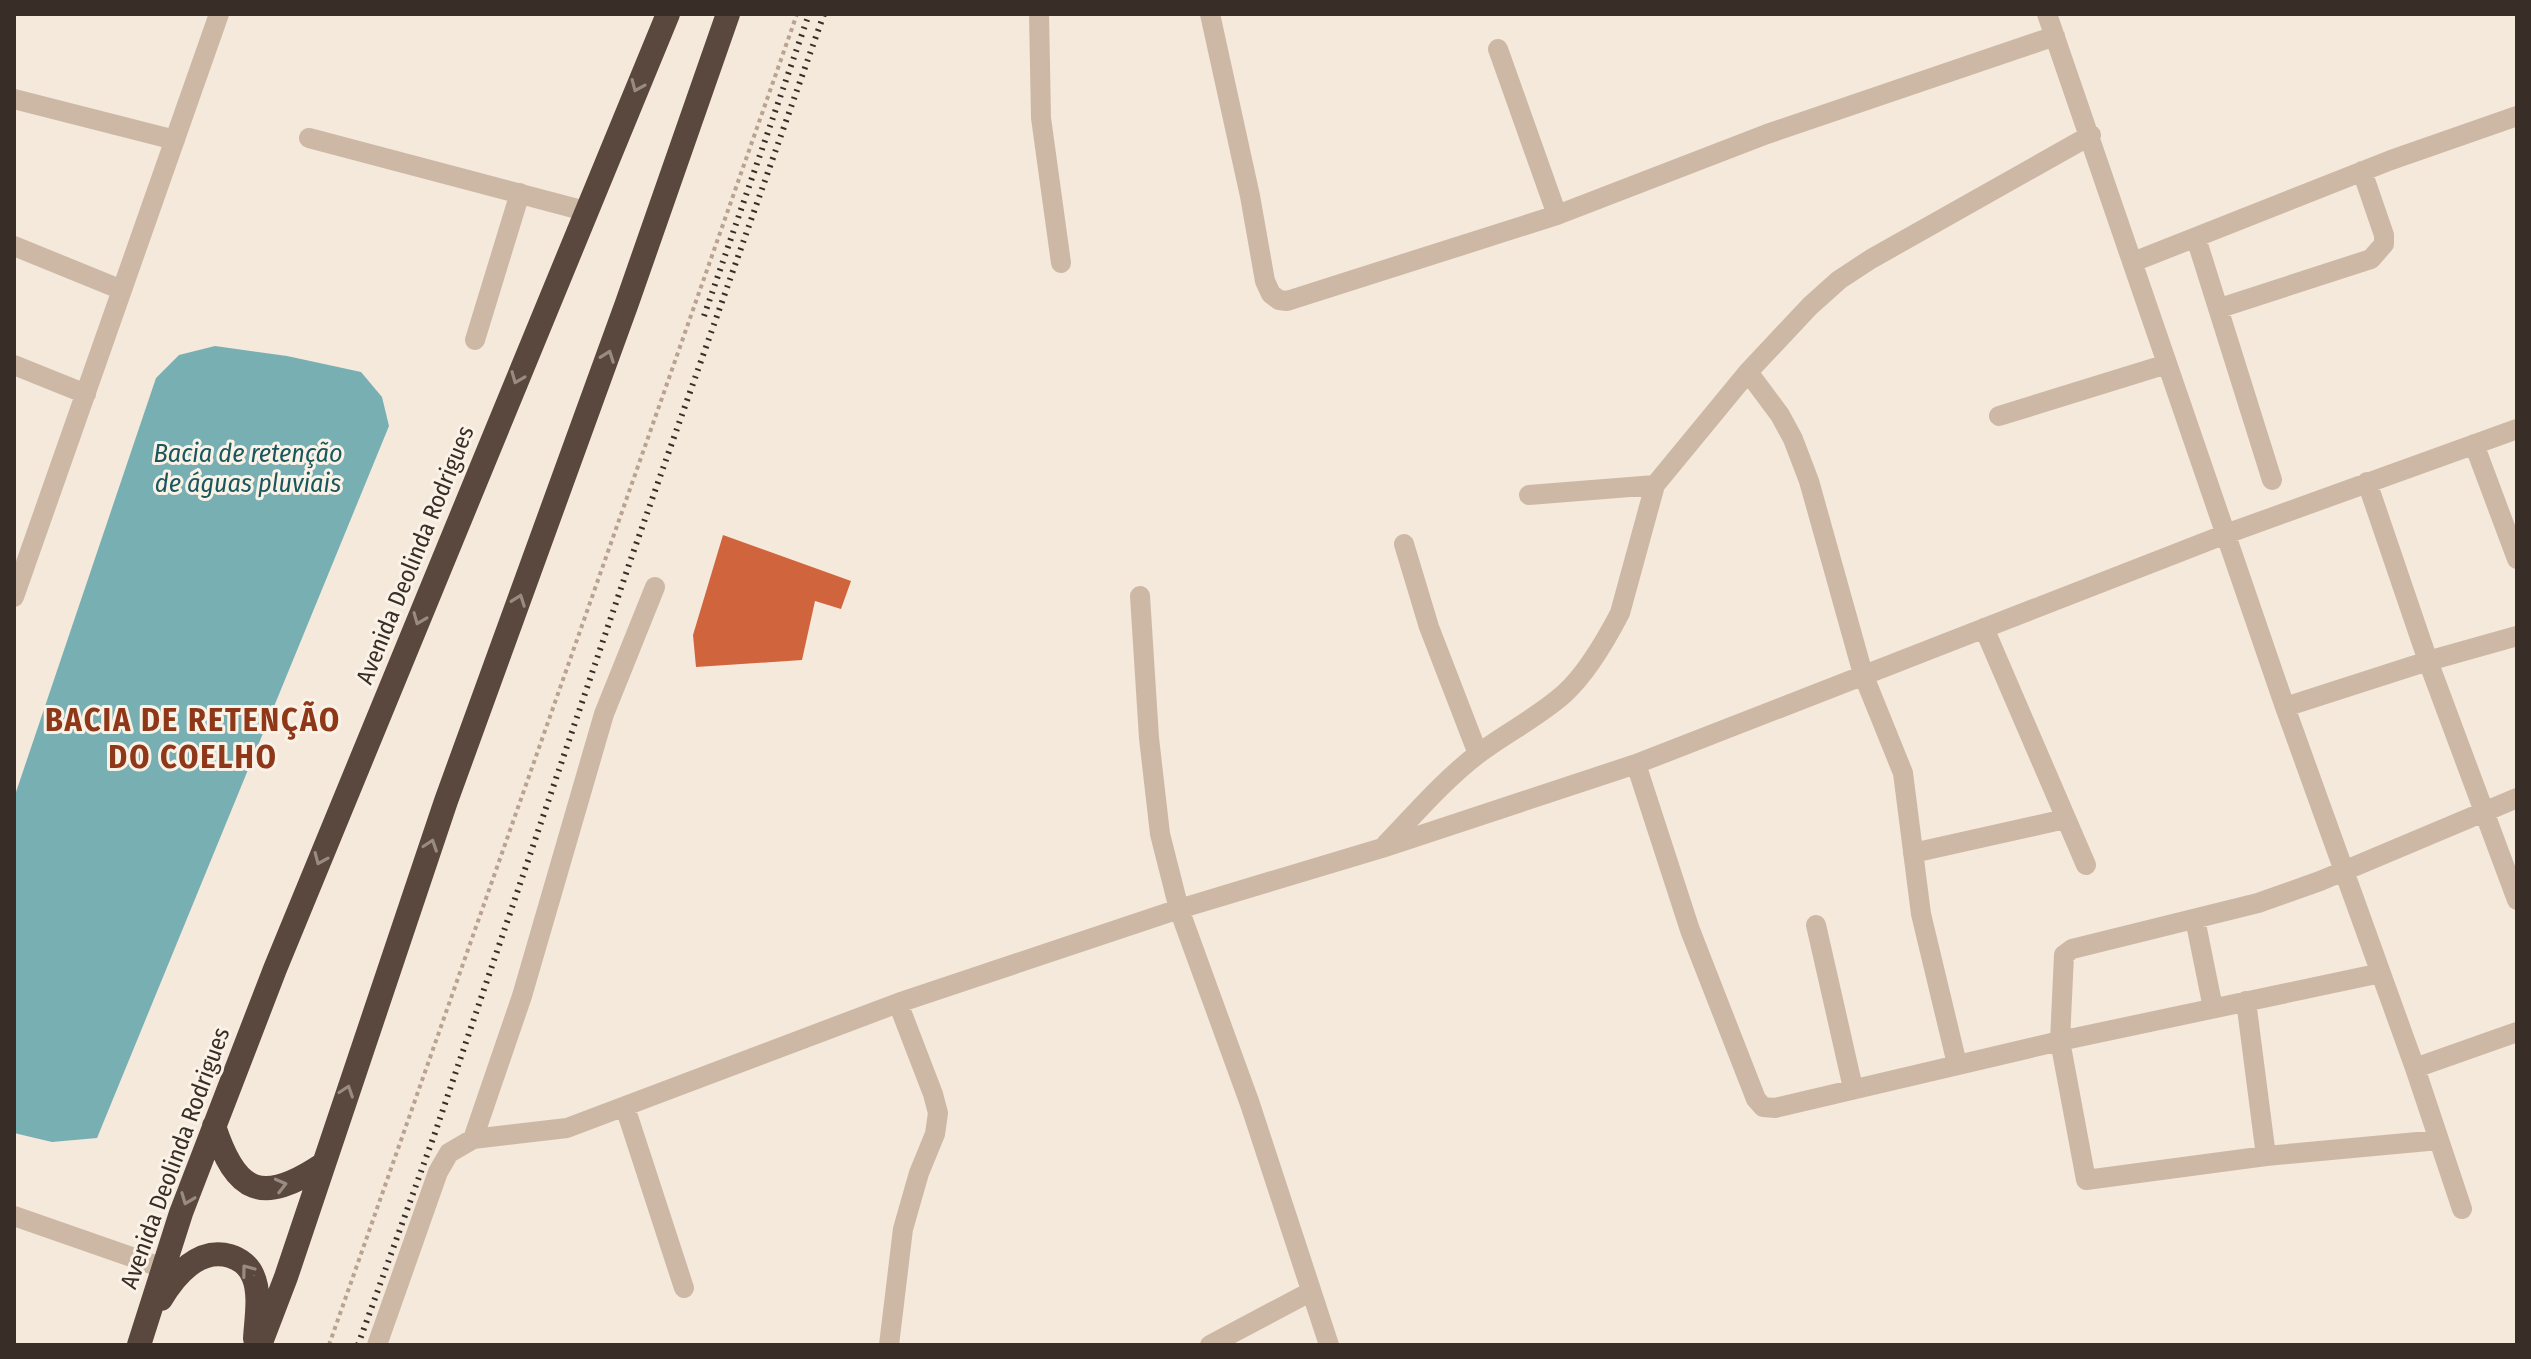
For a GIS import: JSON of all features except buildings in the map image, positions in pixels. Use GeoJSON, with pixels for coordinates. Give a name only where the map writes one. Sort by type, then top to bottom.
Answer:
{"type":"FeatureCollection","features":[{"type":"Feature","properties":{"kind":"highway","name":"Avenida Deolinda Rodrigues"},"geometry":{"type":"LineString","coordinates":[[142,1334],[214,1126],[275,969],[668,14]]}},
{"type":"Feature","properties":{"kind":"highway"},"geometry":{"type":"LineString","coordinates":[[258,1345],[446,801],[622,318],[728,14]]}},
{"type":"Feature","properties":{"kind":"highway"},"geometry":{"type":"LineString","coordinates":[[214,1126],[231,1168],[240,1179],[253,1186],[270,1189],[286,1185],[322,1165]]}},
{"type":"Feature","properties":{"kind":"highway"},"geometry":{"type":"LineString","coordinates":[[142,1334],[164,1294],[187,1266],[220,1253],[237,1258],[254,1277],[258,1345]]}},
{"type":"Feature","properties":{"kind":"street"},"geometry":{"type":"LineString","coordinates":[[14,597],[219,14]]}},
{"type":"Feature","properties":{"kind":"street"},"geometry":{"type":"LineString","coordinates":[[1039,14],[1041,118],[1061,263]]}},
{"type":"Feature","properties":{"kind":"street"},"geometry":{"type":"LineString","coordinates":[[1210,14],[1247,181],[1265,281],[1271,294],[1279,300],[1301,299],[1557,215],[1767,134],[2055,36]]}},
{"type":"Feature","properties":{"kind":"street"},"geometry":{"type":"LineString","coordinates":[[2047,14],[2285,707],[2415,1068],[2462,1209]]}},
{"type":"Feature","properties":{"kind":"street"},"geometry":{"type":"LineString","coordinates":[[1498,49],[1557,215]]}},
{"type":"Feature","properties":{"kind":"street"},"geometry":{"type":"LineString","coordinates":[[14,99],[175,140]]}},
{"type":"Feature","properties":{"kind":"street"},"geometry":{"type":"LineString","coordinates":[[2133,262],[2362,171],[2517,116]]}},
{"type":"Feature","properties":{"kind":"street"},"geometry":{"type":"LineString","coordinates":[[1382,848],[1445,782],[1478,754],[1564,694],[1610,633],[1620,613],[1655,485],[1748,372],[1810,306],[1839,280],[1871,259],[2091,135]]}},
{"type":"Feature","properties":{"kind":"street"},"geometry":{"type":"LineString","coordinates":[[309,138],[585,211]]}},
{"type":"Feature","properties":{"kind":"street"},"geometry":{"type":"LineString","coordinates":[[2220,308],[2371,259],[2384,244],[2384,235],[2362,171]]}},
{"type":"Feature","properties":{"kind":"street"},"geometry":{"type":"LineString","coordinates":[[475,340],[520,193]]}},
{"type":"Feature","properties":{"kind":"street"},"geometry":{"type":"LineString","coordinates":[[2196,238],[2272,480]]}},
{"type":"Feature","properties":{"kind":"street"},"geometry":{"type":"LineString","coordinates":[[14,246],[122,290]]}},
{"type":"Feature","properties":{"kind":"street"},"geometry":{"type":"LineString","coordinates":[[1999,416],[2167,364]]}},
{"type":"Feature","properties":{"kind":"street"},"geometry":{"type":"LineString","coordinates":[[14,365],[86,394]]}},
{"type":"Feature","properties":{"kind":"street"},"geometry":{"type":"LineString","coordinates":[[1748,372],[1780,415],[1793,439],[1809,481],[1863,674],[1903,773],[1921,914],[1957,1064]]}},
{"type":"Feature","properties":{"kind":"street"},"geometry":{"type":"LineString","coordinates":[[377,1345],[438,1172],[449,1153],[473,1139],[567,1128],[898,1003],[1179,909],[1382,848],[1636,764],[2226,534],[2517,429]]}},
{"type":"Feature","properties":{"kind":"street"},"geometry":{"type":"LineString","coordinates":[[2474,444],[2517,559]]}},
{"type":"Feature","properties":{"kind":"street"},"geometry":{"type":"LineString","coordinates":[[2367,482],[2428,661],[2517,900]]}},
{"type":"Feature","properties":{"kind":"street"},"geometry":{"type":"LineString","coordinates":[[1529,495],[1655,485]]}},
{"type":"Feature","properties":{"kind":"street"},"geometry":{"type":"LineString","coordinates":[[1404,544],[1429,627],[1478,754]]}},
{"type":"Feature","properties":{"kind":"street"},"geometry":{"type":"LineString","coordinates":[[473,1139],[522,996],[604,714],[655,587]]}},
{"type":"Feature","properties":{"kind":"street"},"geometry":{"type":"LineString","coordinates":[[1140,596],[1149,738],[1160,834],[1179,909],[1250,1104],[1329,1345]]}},
{"type":"Feature","properties":{"kind":"street"},"geometry":{"type":"LineString","coordinates":[[1984,628],[2086,865]]}},
{"type":"Feature","properties":{"kind":"street"},"geometry":{"type":"LineString","coordinates":[[2285,707],[2517,636]]}},
{"type":"Feature","properties":{"kind":"street"},"geometry":{"type":"LineString","coordinates":[[1636,764],[1690,930],[1756,1099],[1763,1107],[1775,1108],[2060,1041],[2381,973]]}},
{"type":"Feature","properties":{"kind":"street"},"geometry":{"type":"LineString","coordinates":[[2439,1140],[2266,1156],[2086,1180],[2060,1041],[2064,955],[2067,951],[2258,903],[2517,798]]}},
{"type":"Feature","properties":{"kind":"street"},"geometry":{"type":"LineString","coordinates":[[1913,853],[2065,819]]}},
{"type":"Feature","properties":{"kind":"street"},"geometry":{"type":"LineString","coordinates":[[2195,919],[2213,1008]]}},
{"type":"Feature","properties":{"kind":"street"},"geometry":{"type":"LineString","coordinates":[[1816,925],[1853,1088]]}},
{"type":"Feature","properties":{"kind":"street"},"geometry":{"type":"LineString","coordinates":[[2246,1001],[2266,1156]]}},
{"type":"Feature","properties":{"kind":"street"},"geometry":{"type":"LineString","coordinates":[[889,1345],[903,1229],[919,1173],[935,1134],[938,1113],[898,1003]]}},
{"type":"Feature","properties":{"kind":"street"},"geometry":{"type":"LineString","coordinates":[[2415,1068],[2517,1032]]}},
{"type":"Feature","properties":{"kind":"street"},"geometry":{"type":"LineString","coordinates":[[625,1107],[684,1288]]}},
{"type":"Feature","properties":{"kind":"street"},"geometry":{"type":"LineString","coordinates":[[14,1216],[163,1268]]}},
{"type":"Feature","properties":{"kind":"street"},"geometry":{"type":"LineString","coordinates":[[1210,1345],[1310,1292]]}},
{"type":"Feature","properties":{"kind":"path"},"geometry":{"type":"LineString","coordinates":[[329,1345],[797,14]]}},
{"type":"Feature","properties":{"kind":"water","name":"Bacia de retenção de águas pluviais"},"geometry":{"type":"Polygon","coordinates":[[[215,346],[287,356],[361,372],[382,397],[389,426],[97,1138],[52,1142],[14,1133],[14,798],[156,378],[179,355],[215,346]]]}},
{"type":"Feature","properties":{"kind":"railway"},"geometry":{"type":"LineString","coordinates":[[704,316],[809,14]]}},
{"type":"Feature","properties":{"kind":"railway"},"geometry":{"type":"LineString","coordinates":[[358,1345],[435,1133],[633,553],[824,14]]}},
{"type":"Feature","properties":{"kind":"district","name":"BACIA DE RETENÇÃO DO COELHO"},"geometry":{"type":"Point","coordinates":[193,738]}}]}
